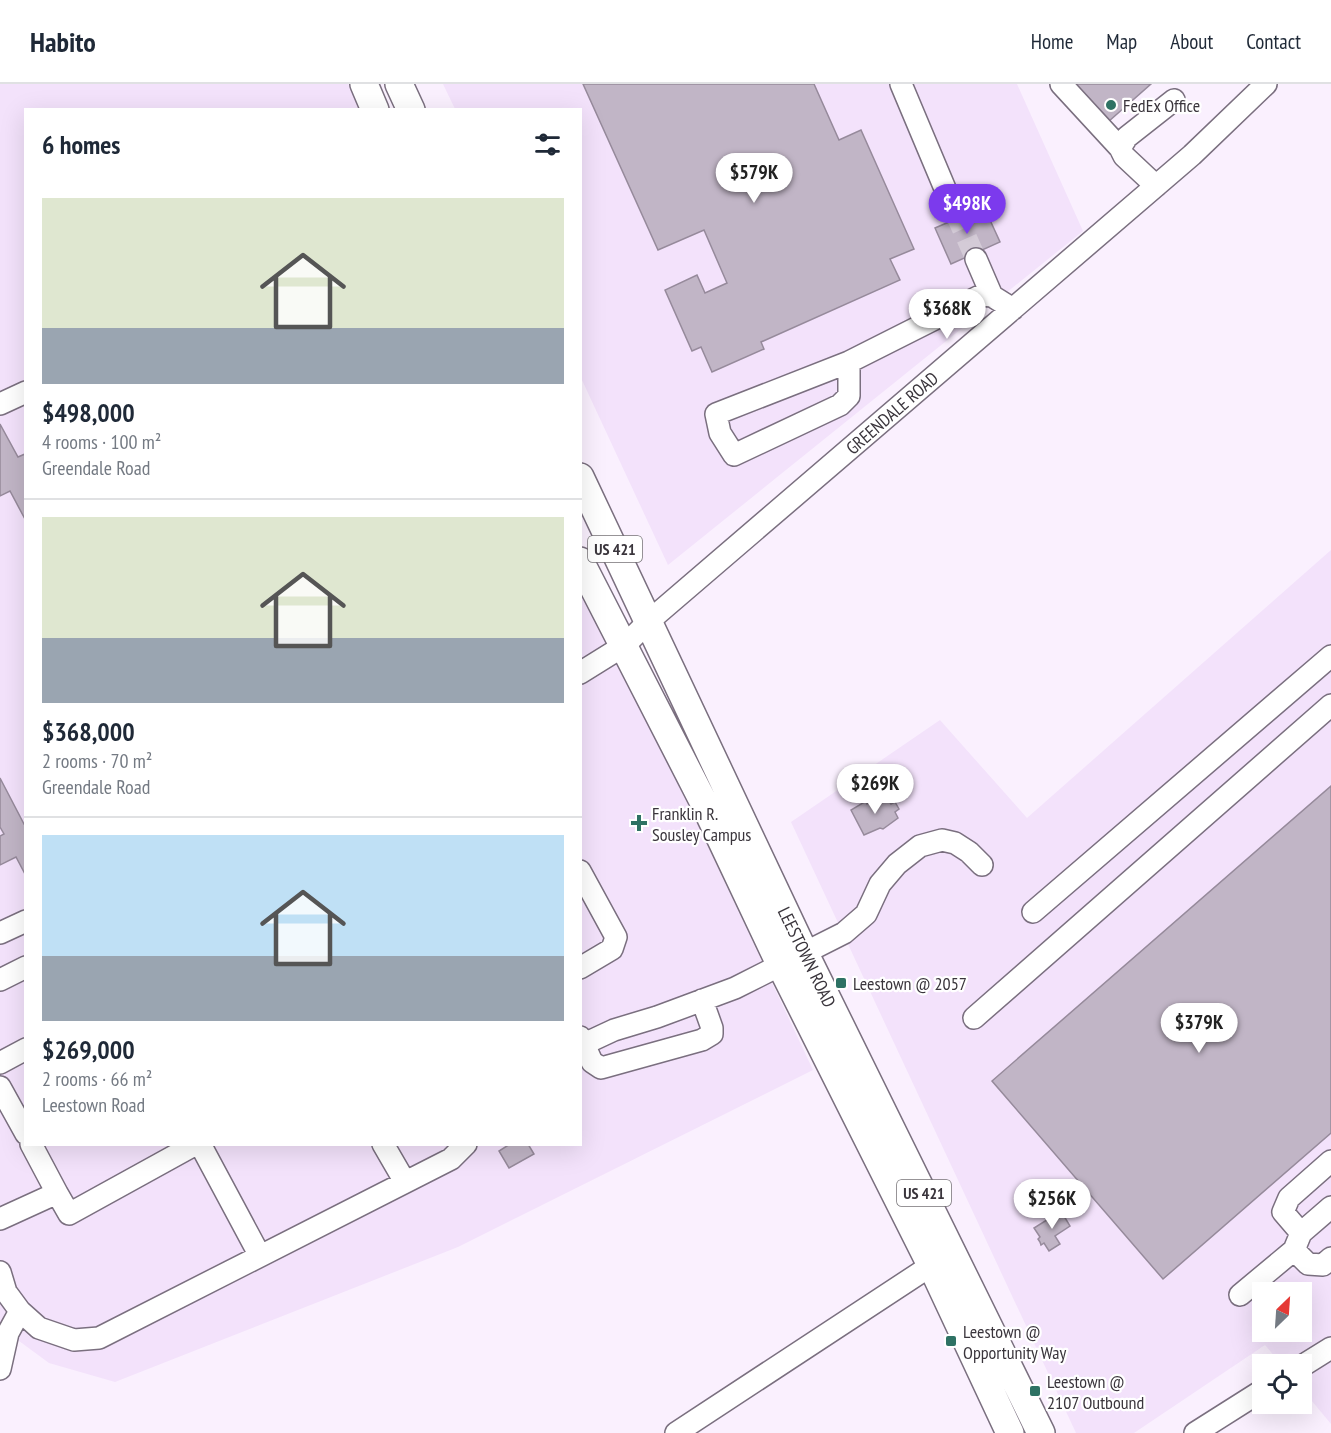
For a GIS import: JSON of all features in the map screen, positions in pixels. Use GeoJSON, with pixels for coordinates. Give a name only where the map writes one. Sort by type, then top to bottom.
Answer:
{"type":"FeatureCollection","features":[{"type":"Feature","properties":{"kind":"main road"},"geometry":{"type":"LineString","coordinates":[[364,84],[374,108]]}},
{"type":"Feature","properties":{"kind":"main road"},"geometry":{"type":"LineString","coordinates":[[399,84],[410,108]]}},
{"type":"Feature","properties":{"kind":"main road","name":"LEESTOWN ROAD"},"geometry":{"type":"LineString","coordinates":[[582,481],[649,621],[793,960]]}},
{"type":"Feature","properties":{"kind":"main road","name":"LEESTOWN ROAD"},"geometry":{"type":"LineString","coordinates":[[582,565],[703,801],[793,960],[942,1258],[1041,1433]]}},
{"type":"Feature","properties":{"kind":"main road","name":"LEESTOWN ROAD"},"geometry":{"type":"LineString","coordinates":[[942,1258],[1010,1433]]}},
{"type":"Feature","properties":{"kind":"street"},"geometry":{"type":"LineString","coordinates":[[901,84],[954,210]]}},
{"type":"Feature","properties":{"kind":"street"},"geometry":{"type":"LineString","coordinates":[[1061,84],[1120,147],[1124,156],[1156,186]]}},
{"type":"Feature","properties":{"kind":"street","name":"GREENDALE ROAD"},"geometry":{"type":"LineString","coordinates":[[582,672],[625,645],[649,621],[1192,155],[1266,84]]}},
{"type":"Feature","properties":{"kind":"street"},"geometry":{"type":"LineString","coordinates":[[1120,147],[1127,136],[1174,100]]}},
{"type":"Feature","properties":{"kind":"street"},"geometry":{"type":"LineString","coordinates":[[976,259],[992,296]]}},
{"type":"Feature","properties":{"kind":"street"},"geometry":{"type":"LineString","coordinates":[[849,362],[849,396],[840,405],[734,455],[720,433],[716,414],[849,362],[982,295],[992,296],[1013,309]]}},
{"type":"Feature","properties":{"kind":"street"},"geometry":{"type":"LineString","coordinates":[[0,404],[24,393]]}},
{"type":"Feature","properties":{"kind":"street"},"geometry":{"type":"LineString","coordinates":[[1033,912],[1331,656]]}},
{"type":"Feature","properties":{"kind":"street"},"geometry":{"type":"LineString","coordinates":[[975,1018],[1331,705]]}},
{"type":"Feature","properties":{"kind":"street"},"geometry":{"type":"LineString","coordinates":[[702,1000],[712,1034],[702,1040],[601,1068],[592,1062],[582,1042],[735,988],[844,933],[866,914],[880,885],[897,864],[920,846],[942,840],[955,843],[969,852],[982,865]]}},
{"type":"Feature","properties":{"kind":"street"},"geometry":{"type":"LineString","coordinates":[[582,875],[616,937],[612,949],[582,967]]}},
{"type":"Feature","properties":{"kind":"street"},"geometry":{"type":"LineString","coordinates":[[0,933],[24,922]]}},
{"type":"Feature","properties":{"kind":"street"},"geometry":{"type":"LineString","coordinates":[[0,980],[24,968]]}},
{"type":"Feature","properties":{"kind":"street"},"geometry":{"type":"LineString","coordinates":[[0,1063],[24,1050]]}},
{"type":"Feature","properties":{"kind":"street"},"geometry":{"type":"LineString","coordinates":[[0,1087],[24,1130]]}},
{"type":"Feature","properties":{"kind":"street"},"geometry":{"type":"LineString","coordinates":[[32,1146],[69,1214],[194,1146]]}},
{"type":"Feature","properties":{"kind":"street"},"geometry":{"type":"LineString","coordinates":[[199,1146],[260,1256]]}},
{"type":"Feature","properties":{"kind":"street"},"geometry":{"type":"LineString","coordinates":[[384,1146],[405,1182]]}},
{"type":"Feature","properties":{"kind":"street"},"geometry":{"type":"LineString","coordinates":[[0,1272],[6,1292],[20,1311],[39,1328],[74,1340],[99,1338],[451,1159],[464,1146]]}},
{"type":"Feature","properties":{"kind":"street"},"geometry":{"type":"LineString","coordinates":[[1331,1161],[1289,1198],[1283,1212],[1308,1264],[1323,1265],[1331,1258]]}},
{"type":"Feature","properties":{"kind":"street"},"geometry":{"type":"LineString","coordinates":[[0,1219],[57,1193]]}},
{"type":"Feature","properties":{"kind":"street"},"geometry":{"type":"LineString","coordinates":[[1240,1295],[1331,1207]]}},
{"type":"Feature","properties":{"kind":"street"},"geometry":{"type":"LineString","coordinates":[[676,1433],[942,1258]]}},
{"type":"Feature","properties":{"kind":"street"},"geometry":{"type":"LineString","coordinates":[[0,1369],[8,1333],[20,1311]]}},
{"type":"Feature","properties":{"kind":"street"},"geometry":{"type":"LineString","coordinates":[[1312,1360],[1331,1348]]}},
{"type":"Feature","properties":{"kind":"street"},"geometry":{"type":"LineString","coordinates":[[1195,1433],[1252,1397]]}},
{"type":"Feature","properties":{"kind":"shaded area","name":"Franklin R. Sousley Campus"},"geometry":{"type":"Polygon","coordinates":[[[0,84],[348,84],[360,108],[24,108],[24,1146],[582,1146],[582,578],[813,1070],[458,1247],[115,1382],[49,1363],[0,1327],[0,84]]]}},
{"type":"Feature","properties":{"kind":"shaded area"},"geometry":{"type":"Polygon","coordinates":[[[443,84],[1017,84],[1083,231],[668,565],[582,380],[582,108],[455,108],[443,84]]]}},
{"type":"Feature","properties":{"kind":"shaded area"},"geometry":{"type":"Polygon","coordinates":[[[1331,550],[1331,1424],[1312,1401],[1312,1354],[1273,1354],[1265,1345],[1134,1433],[1076,1433],[791,822],[940,720],[1027,818],[1331,550]]]}},
{"type":"Feature","properties":{"kind":"building"},"geometry":{"type":"Polygon","coordinates":[[[583,84],[814,84],[839,140],[861,130],[914,249],[890,259],[900,280],[761,342],[764,349],[712,372],[701,347],[692,351],[665,290],[697,275],[705,293],[727,283],[704,230],[658,250],[583,84]]]}},
{"type":"Feature","properties":{"kind":"building","name":"FedEx Office"},"geometry":{"type":"Polygon","coordinates":[[[1075,84],[1151,84],[1108,122],[1075,84]]]}},
{"type":"Feature","properties":{"kind":"building"},"geometry":{"type":"Polygon","coordinates":[[[984,207],[1000,242],[951,264],[935,228],[984,207]]]}},
{"type":"Feature","properties":{"kind":"building"},"geometry":{"type":"Polygon","coordinates":[[[0,424],[18,457],[24,454],[24,517],[10,491],[0,496],[0,424]]]}},
{"type":"Feature","properties":{"kind":"building"},"geometry":{"type":"Polygon","coordinates":[[[0,778],[24,824],[24,872],[16,857],[0,865],[0,836],[4,834],[0,827],[0,778]]]}},
{"type":"Feature","properties":{"kind":"building"},"geometry":{"type":"Polygon","coordinates":[[[1331,786],[1331,1133],[1163,1279],[992,1081],[1331,786]]]}},
{"type":"Feature","properties":{"kind":"building"},"geometry":{"type":"Polygon","coordinates":[[[887,798],[891,804],[895,802],[899,809],[895,812],[898,818],[883,829],[880,828],[864,835],[851,810],[866,801],[867,804],[876,799],[878,802],[887,798]]]}},
{"type":"Feature","properties":{"kind":"building"},"geometry":{"type":"Polygon","coordinates":[[[507,1146],[529,1146],[534,1154],[509,1168],[499,1151],[507,1146]]]}},
{"type":"Feature","properties":{"kind":"building"},"geometry":{"type":"Polygon","coordinates":[[[1061,1211],[1070,1226],[1055,1236],[1060,1244],[1049,1251],[1044,1243],[1041,1245],[1038,1239],[1040,1237],[1034,1228],[1061,1211]]]}},
{"type":"Feature","properties":{"kind":"tunnel"},"geometry":{"type":"LineString","coordinates":[[954,210],[976,259]]}},
{"type":"Feature","properties":{"kind":"place","name":"FedEx Office"},"geometry":{"type":"Point","coordinates":[1111,105]}},
{"type":"Feature","properties":{"kind":"place","name":"Franklin R. Sousley Campus"},"geometry":{"type":"Point","coordinates":[639,823]}},
{"type":"Feature","properties":{"kind":"place","name":"Leestown @ 2057"},"geometry":{"type":"Point","coordinates":[841,983]}},
{"type":"Feature","properties":{"kind":"place","name":"Leestown @ Opportunity Way"},"geometry":{"type":"Point","coordinates":[951,1341]}},
{"type":"Feature","properties":{"kind":"place","name":"Leestown @ 2107 Outbound"},"geometry":{"type":"Point","coordinates":[1035,1391]}}]}
